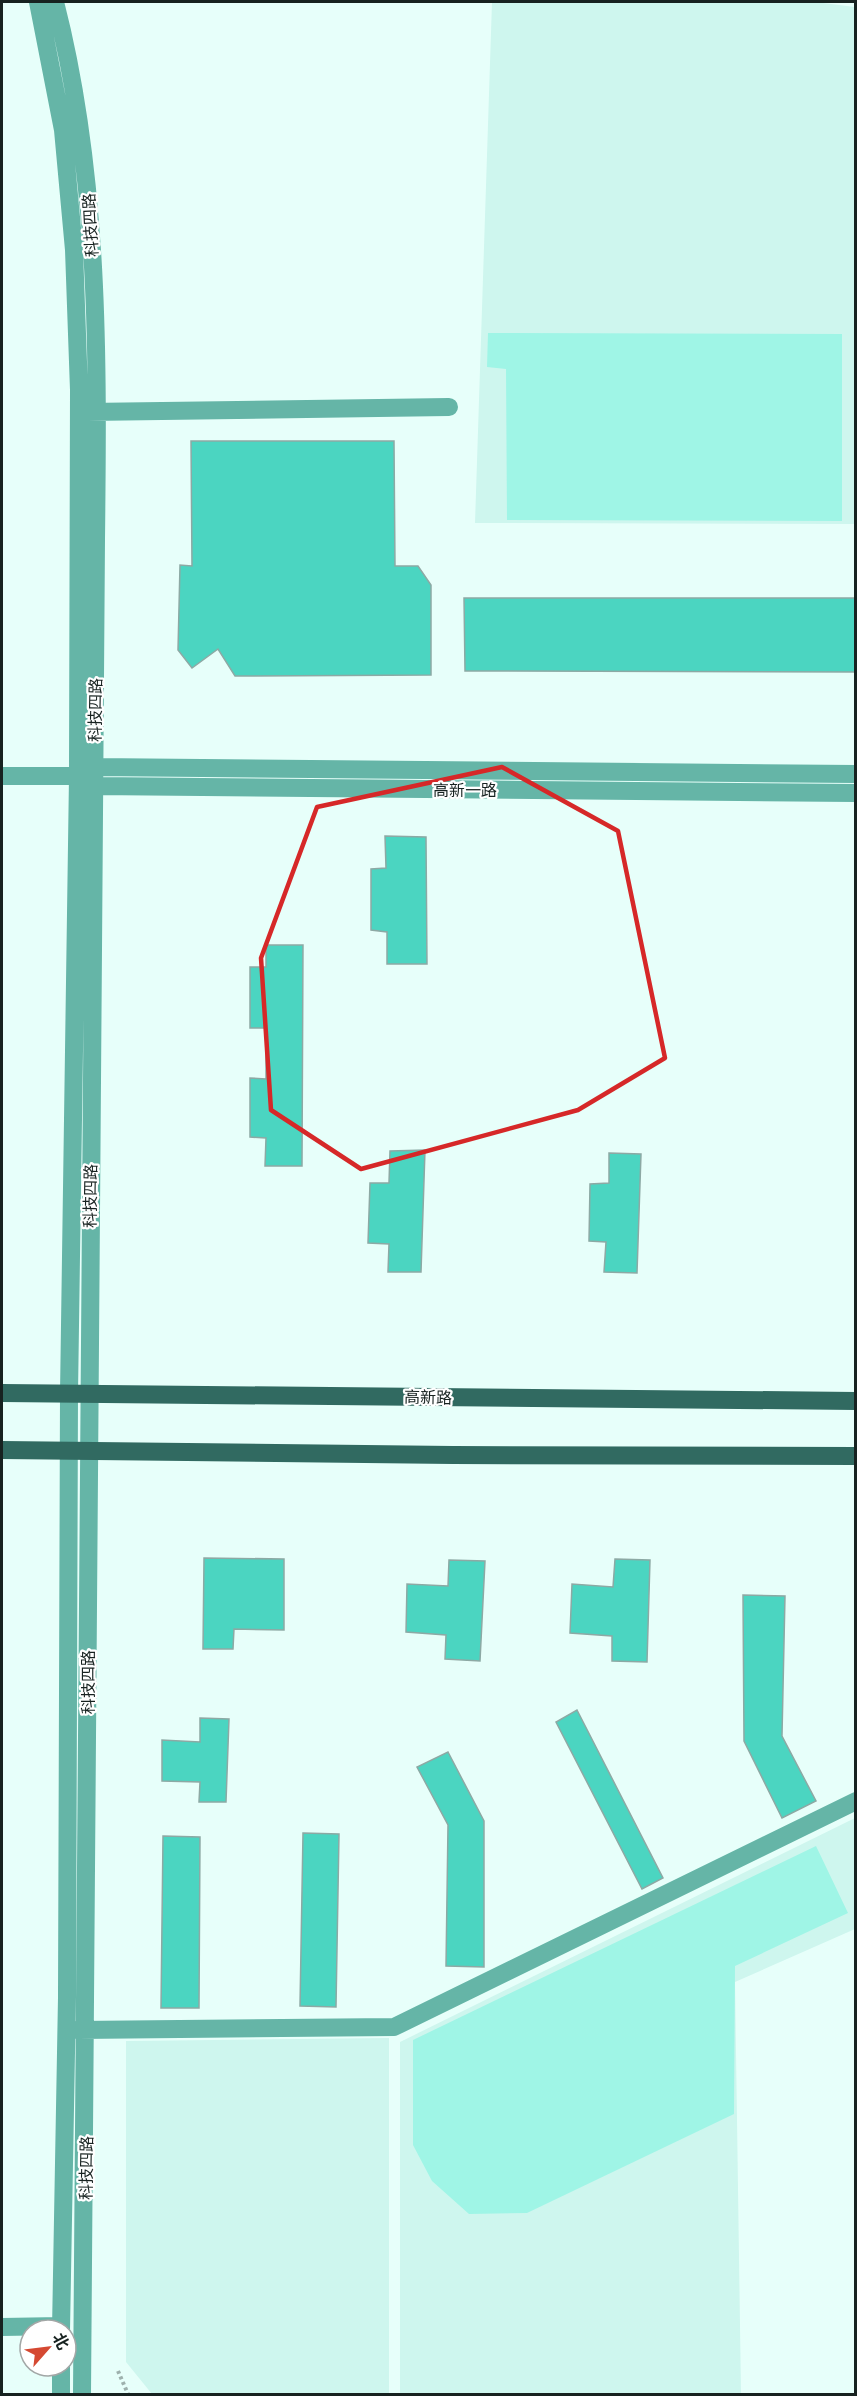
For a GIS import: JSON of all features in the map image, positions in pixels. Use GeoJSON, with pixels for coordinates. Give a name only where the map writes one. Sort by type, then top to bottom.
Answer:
{"type":"FeatureCollection","features":[{"type":"Feature","properties":{"kind":"main road","name":"高新路"},"geometry":{"type":"LineString","coordinates":[[2,1393],[855,1401]]}},
{"type":"Feature","properties":{"kind":"main road"},"geometry":{"type":"LineString","coordinates":[[2,1450],[453,1455],[855,1456]]}},
{"type":"Feature","properties":{"kind":"street","name":"科技四路"},"geometry":{"type":"LineString","coordinates":[[38,2],[63,130],[88,412],[78,776],[69,1394],[79,1450],[88,2030],[82,2394]]}},
{"type":"Feature","properties":{"kind":"street","name":"科技四路"},"geometry":{"type":"LineString","coordinates":[[55,2],[70,60],[89,195],[88,412],[95,786],[88,1393],[79,1450],[61,2318]]}},
{"type":"Feature","properties":{"kind":"street"},"geometry":{"type":"LineString","coordinates":[[88,412],[449,407]]}},
{"type":"Feature","properties":{"kind":"street","name":"高新一路"},"geometry":{"type":"LineString","coordinates":[[2,776],[78,776],[94,767],[855,774]]}},
{"type":"Feature","properties":{"kind":"street","name":"高新一路"},"geometry":{"type":"LineString","coordinates":[[78,776],[95,786],[855,793]]}},
{"type":"Feature","properties":{"kind":"street"},"geometry":{"type":"LineString","coordinates":[[67,2031],[394,2027],[855,1801]]}},
{"type":"Feature","properties":{"kind":"street"},"geometry":{"type":"LineString","coordinates":[[2,2327],[18,2327]]}},
{"type":"Feature","properties":{"kind":"street"},"geometry":{"type":"LineString","coordinates":[[61,2378],[61,2394]]}},
{"type":"Feature","properties":{"kind":"path"},"geometry":{"type":"LineString","coordinates":[[118,2371],[128,2394]]}},
{"type":"Feature","properties":{"kind":"highlighted area"},"geometry":{"type":"Polygon","coordinates":[[[502,767],[618,831],[665,1058],[578,1110],[361,1169],[271,1110],[261,958],[317,807],[502,767]]]}},
{"type":"Feature","properties":{"kind":"shaded area"},"geometry":{"type":"Polygon","coordinates":[[[492,2],[815,2],[855,7],[855,524],[475,523],[492,2]]]}},
{"type":"Feature","properties":{"kind":"shaded area"},"geometry":{"type":"Polygon","coordinates":[[[855,1818],[855,1929],[735,1982],[741,2394],[400,2394],[400,2042],[855,1818]]]}},
{"type":"Feature","properties":{"kind":"shaded area"},"geometry":{"type":"Polygon","coordinates":[[[389,2038],[389,2394],[152,2394],[126,2362],[126,2041],[389,2038]]]}},
{"type":"Feature","properties":{"kind":"green space"},"geometry":{"type":"Polygon","coordinates":[[[488,333],[842,334],[842,521],[507,520],[506,369],[487,367],[488,333]]]}},
{"type":"Feature","properties":{"kind":"green space"},"geometry":{"type":"Polygon","coordinates":[[[816,1846],[848,1913],[735,1966],[734,2114],[527,2213],[469,2214],[432,2181],[413,2145],[413,2040],[816,1846]]]}},
{"type":"Feature","properties":{"kind":"building"},"geometry":{"type":"Polygon","coordinates":[[[191,441],[394,441],[395,566],[418,566],[431,585],[431,675],[235,676],[218,649],[192,668],[178,650],[180,565],[192,566],[191,441]]]}},
{"type":"Feature","properties":{"kind":"building"},"geometry":{"type":"Polygon","coordinates":[[[464,598],[855,598],[855,672],[465,671],[464,598]]]}},
{"type":"Feature","properties":{"kind":"building"},"geometry":{"type":"Polygon","coordinates":[[[385,836],[426,837],[427,964],[387,964],[387,932],[371,930],[371,869],[386,868],[385,836]]]}},
{"type":"Feature","properties":{"kind":"building"},"geometry":{"type":"Polygon","coordinates":[[[266,945],[303,945],[302,1166],[265,1166],[266,1138],[250,1137],[250,1078],[266,1079],[266,1028],[250,1028],[250,967],[266,967],[266,945]]]}},
{"type":"Feature","properties":{"kind":"building"},"geometry":{"type":"Polygon","coordinates":[[[425,1150],[421,1272],[388,1272],[389,1244],[368,1243],[370,1183],[389,1183],[390,1151],[425,1150]]]}},
{"type":"Feature","properties":{"kind":"building"},"geometry":{"type":"Polygon","coordinates":[[[609,1153],[641,1154],[637,1273],[604,1272],[606,1242],[589,1241],[590,1184],[609,1183],[609,1153]]]}},
{"type":"Feature","properties":{"kind":"building"},"geometry":{"type":"Polygon","coordinates":[[[204,1558],[284,1559],[284,1630],[234,1629],[233,1649],[203,1649],[204,1558]]]}},
{"type":"Feature","properties":{"kind":"building"},"geometry":{"type":"Polygon","coordinates":[[[615,1559],[650,1560],[647,1662],[612,1661],[612,1636],[570,1633],[572,1584],[613,1587],[615,1559]]]}},
{"type":"Feature","properties":{"kind":"building"},"geometry":{"type":"Polygon","coordinates":[[[449,1560],[485,1561],[480,1661],[445,1659],[446,1635],[406,1632],[407,1584],[448,1586],[449,1560]]]}},
{"type":"Feature","properties":{"kind":"building"},"geometry":{"type":"Polygon","coordinates":[[[743,1595],[785,1596],[782,1736],[816,1801],[782,1818],[744,1741],[743,1595]]]}},
{"type":"Feature","properties":{"kind":"building"},"geometry":{"type":"Polygon","coordinates":[[[577,1710],[663,1878],[642,1889],[556,1722],[577,1710]]]}},
{"type":"Feature","properties":{"kind":"building"},"geometry":{"type":"Polygon","coordinates":[[[200,1718],[229,1719],[226,1802],[199,1802],[200,1782],[162,1781],[162,1740],[200,1742],[200,1718]]]}},
{"type":"Feature","properties":{"kind":"building"},"geometry":{"type":"Polygon","coordinates":[[[448,1752],[484,1821],[484,1967],[446,1966],[448,1825],[417,1767],[448,1752]]]}},
{"type":"Feature","properties":{"kind":"building"},"geometry":{"type":"Polygon","coordinates":[[[303,1833],[339,1834],[336,2007],[300,2006],[303,1833]]]}},
{"type":"Feature","properties":{"kind":"building"},"geometry":{"type":"Polygon","coordinates":[[[163,1836],[200,1837],[199,2008],[161,2008],[163,1836]]]}}]}
